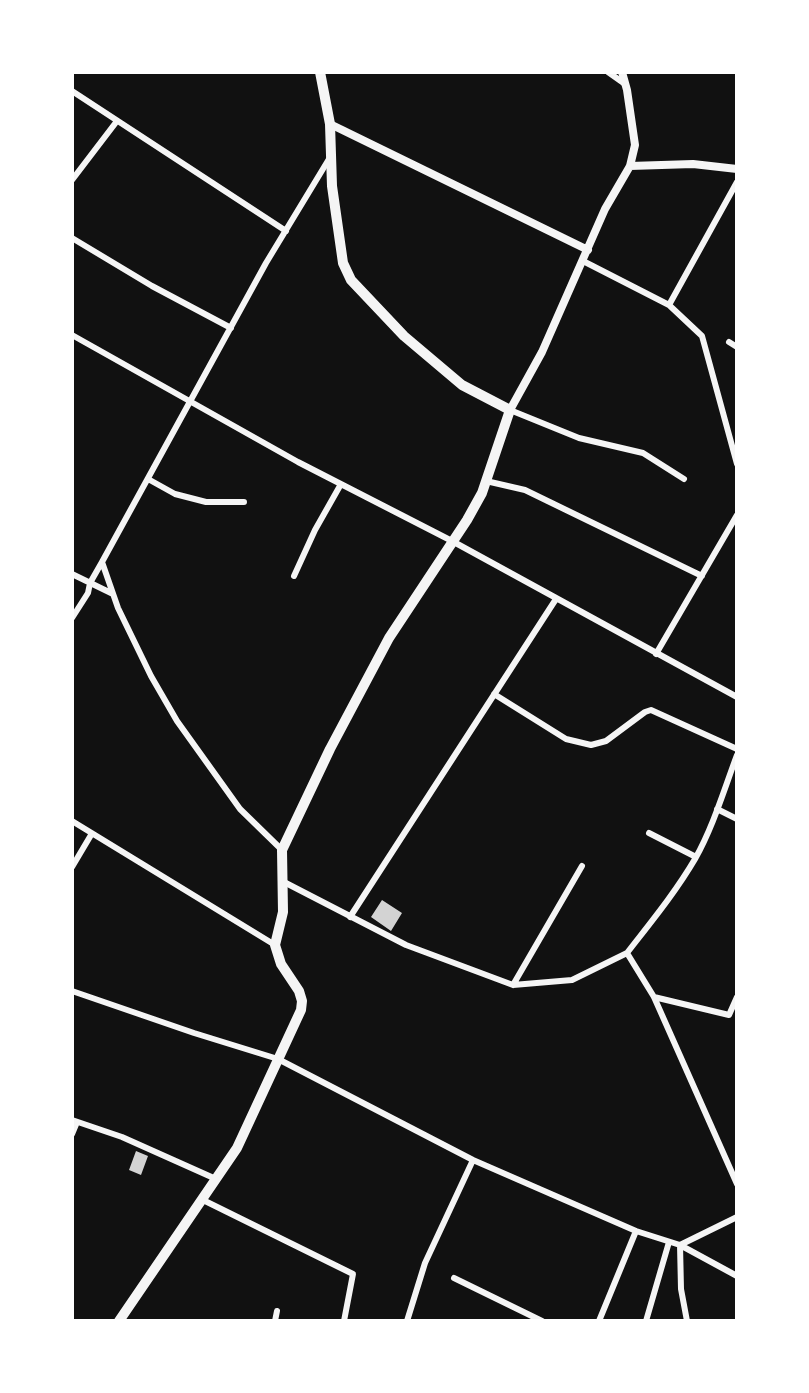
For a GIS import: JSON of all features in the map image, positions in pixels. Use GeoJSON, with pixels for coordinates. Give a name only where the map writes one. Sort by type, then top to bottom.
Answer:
{"type":"FeatureCollection","features":[{"type":"Feature","properties":{"kind":"main road"},"geometry":{"type":"LineString","coordinates":[[119,1321],[237,1148],[301,1010],[303,1001],[299,991],[281,964],[275,945],[283,912],[282,850],[330,749],[389,638],[467,520],[482,493],[510,410],[462,385],[404,336],[351,280],[343,263],[332,186],[330,124],[320,72]]}},
{"type":"Feature","properties":{"kind":"street"},"geometry":{"type":"LineString","coordinates":[[608,72],[625,84]]}},
{"type":"Feature","properties":{"kind":"street"},"geometry":{"type":"LineString","coordinates":[[622,72],[635,145],[630,166],[605,209],[542,352],[510,410],[579,438],[643,453],[684,479]]}},
{"type":"Feature","properties":{"kind":"street"},"geometry":{"type":"LineString","coordinates":[[72,91],[286,231]]}},
{"type":"Feature","properties":{"kind":"street"},"geometry":{"type":"LineString","coordinates":[[72,180],[117,121]]}},
{"type":"Feature","properties":{"kind":"street"},"geometry":{"type":"LineString","coordinates":[[330,124],[588,250]]}},
{"type":"Feature","properties":{"kind":"street"},"geometry":{"type":"LineString","coordinates":[[72,618],[88,593],[90,583],[231,328],[331,156]]}},
{"type":"Feature","properties":{"kind":"street"},"geometry":{"type":"LineString","coordinates":[[630,166],[693,164],[737,169]]}},
{"type":"Feature","properties":{"kind":"street"},"geometry":{"type":"LineString","coordinates":[[669,305],[734,192],[737,182]]}},
{"type":"Feature","properties":{"kind":"street"},"geometry":{"type":"LineString","coordinates":[[72,238],[152,286],[231,328]]}},
{"type":"Feature","properties":{"kind":"street"},"geometry":{"type":"LineString","coordinates":[[583,261],[669,305],[702,336],[737,464]]}},
{"type":"Feature","properties":{"kind":"street"},"geometry":{"type":"LineString","coordinates":[[72,335],[340,484],[452,542],[737,697]]}},
{"type":"Feature","properties":{"kind":"street"},"geometry":{"type":"LineString","coordinates":[[729,342],[737,347]]}},
{"type":"Feature","properties":{"kind":"street"},"geometry":{"type":"LineString","coordinates":[[148,479],[185,497],[206,502],[244,502]]}},
{"type":"Feature","properties":{"kind":"street"},"geometry":{"type":"LineString","coordinates":[[486,480],[525,490],[702,576]]}},
{"type":"Feature","properties":{"kind":"street"},"geometry":{"type":"LineString","coordinates":[[294,576],[340,484]]}},
{"type":"Feature","properties":{"kind":"street"},"geometry":{"type":"LineString","coordinates":[[656,654],[737,515]]}},
{"type":"Feature","properties":{"kind":"street"},"geometry":{"type":"LineString","coordinates":[[102,562],[113,594],[151,676],[177,721],[240,809],[282,850]]}},
{"type":"Feature","properties":{"kind":"street"},"geometry":{"type":"LineString","coordinates":[[72,574],[113,594]]}},
{"type":"Feature","properties":{"kind":"street"},"geometry":{"type":"LineString","coordinates":[[350,917],[556,599]]}},
{"type":"Feature","properties":{"kind":"street"},"geometry":{"type":"LineString","coordinates":[[494,694],[566,739],[591,745],[606,741],[651,710],[737,749]]}},
{"type":"Feature","properties":{"kind":"street"},"geometry":{"type":"LineString","coordinates":[[282,881],[406,945],[513,986],[572,980],[627,953],[673,894],[696,857],[737,755]]}},
{"type":"Feature","properties":{"kind":"street"},"geometry":{"type":"LineString","coordinates":[[717,809],[737,819]]}},
{"type":"Feature","properties":{"kind":"street"},"geometry":{"type":"LineString","coordinates":[[72,821],[91,835],[275,945]]}},
{"type":"Feature","properties":{"kind":"street"},"geometry":{"type":"LineString","coordinates":[[649,833],[696,857]]}},
{"type":"Feature","properties":{"kind":"street"},"geometry":{"type":"LineString","coordinates":[[72,867],[91,835]]}},
{"type":"Feature","properties":{"kind":"street"},"geometry":{"type":"LineString","coordinates":[[513,986],[582,866]]}},
{"type":"Feature","properties":{"kind":"street"},"geometry":{"type":"LineString","coordinates":[[627,953],[654,997],[737,1184]]}},
{"type":"Feature","properties":{"kind":"street"},"geometry":{"type":"LineString","coordinates":[[72,991],[194,1034],[278,1059],[473,1160],[636,1231],[680,1245],[737,1275]]}},
{"type":"Feature","properties":{"kind":"street"},"geometry":{"type":"LineString","coordinates":[[654,997],[729,1015],[737,997]]}},
{"type":"Feature","properties":{"kind":"street"},"geometry":{"type":"LineString","coordinates":[[72,1134],[75,1121],[122,1137],[216,1179]]}},
{"type":"Feature","properties":{"kind":"street"},"geometry":{"type":"LineString","coordinates":[[407,1321],[425,1263],[473,1160]]}},
{"type":"Feature","properties":{"kind":"street"},"geometry":{"type":"LineString","coordinates":[[203,1200],[353,1274],[344,1321]]}},
{"type":"Feature","properties":{"kind":"street"},"geometry":{"type":"LineString","coordinates":[[680,1245],[737,1217]]}},
{"type":"Feature","properties":{"kind":"street"},"geometry":{"type":"LineString","coordinates":[[599,1321],[636,1231]]}},
{"type":"Feature","properties":{"kind":"street"},"geometry":{"type":"LineString","coordinates":[[646,1321],[669,1242]]}},
{"type":"Feature","properties":{"kind":"street"},"geometry":{"type":"LineString","coordinates":[[680,1245],[681,1289],[687,1321]]}},
{"type":"Feature","properties":{"kind":"street"},"geometry":{"type":"LineString","coordinates":[[454,1278],[542,1321]]}},
{"type":"Feature","properties":{"kind":"street"},"geometry":{"type":"LineString","coordinates":[[275,1321],[277,1311]]}},
{"type":"Feature","properties":{"kind":"building"},"geometry":{"type":"Polygon","coordinates":[[[382,900],[402,913],[391,931],[371,917],[382,900]]]}},
{"type":"Feature","properties":{"kind":"building"},"geometry":{"type":"Polygon","coordinates":[[[136,1151],[148,1156],[141,1175],[129,1170],[136,1151]]]}}]}
